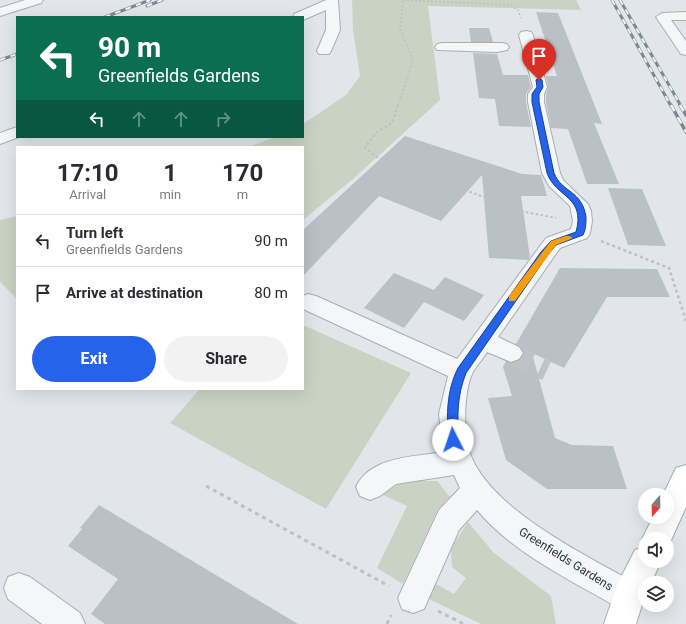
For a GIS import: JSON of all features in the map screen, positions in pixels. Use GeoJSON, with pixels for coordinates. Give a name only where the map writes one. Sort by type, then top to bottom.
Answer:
{"type":"FeatureCollection","features":[{"type":"Feature","properties":{"kind":"main road"},"geometry":{"type":"LineString","coordinates":[[661,531],[686,477]]}},
{"type":"Feature","properties":{"kind":"main road"},"geometry":{"type":"LineString","coordinates":[[624,610],[643,568]]}},
{"type":"Feature","properties":{"kind":"street"},"geometry":{"type":"LineString","coordinates":[[0,12],[37,0]]}},
{"type":"Feature","properties":{"kind":"street"},"geometry":{"type":"LineString","coordinates":[[301,16],[332,2],[333,30],[324,51]]}},
{"type":"Feature","properties":{"kind":"street"},"geometry":{"type":"LineString","coordinates":[[686,16],[662,18],[686,51]]}},
{"type":"Feature","properties":{"kind":"street"},"geometry":{"type":"LineString","coordinates":[[526,35],[540,84],[536,94],[536,102],[551,173],[554,182],[575,198],[580,208],[581,229]]}},
{"type":"Feature","properties":{"kind":"street"},"geometry":{"type":"LineString","coordinates":[[442,47],[502,47]]}},
{"type":"Feature","properties":{"kind":"street"},"geometry":{"type":"LineString","coordinates":[[0,139],[16,132]]}},
{"type":"Feature","properties":{"kind":"street","name":"Greenfields Gardens"},"geometry":{"type":"LineString","coordinates":[[581,229],[554,243],[482,340],[461,371],[456,387],[452,410],[453,440],[458,462],[476,491],[495,511],[624,610]]}},
{"type":"Feature","properties":{"kind":"street"},"geometry":{"type":"LineString","coordinates":[[308,302],[461,371]]}},
{"type":"Feature","properties":{"kind":"street"},"geometry":{"type":"LineString","coordinates":[[482,340],[511,353]]}},
{"type":"Feature","properties":{"kind":"street"},"geometry":{"type":"LineString","coordinates":[[370,487],[390,473],[458,462]]}},
{"type":"Feature","properties":{"kind":"street"},"geometry":{"type":"LineString","coordinates":[[404,594],[450,520],[476,491]]}},
{"type":"Feature","properties":{"kind":"street"},"geometry":{"type":"LineString","coordinates":[[19,588],[69,624]]}},
{"type":"Feature","properties":{"kind":"path"},"geometry":{"type":"LineString","coordinates":[[526,35],[518,10],[510,5],[403,0],[400,29],[413,60],[392,123],[377,132],[365,147],[377,157],[521,211],[581,229],[669,268],[686,321]]}},
{"type":"Feature","properties":{"kind":"path"},"geometry":{"type":"LineString","coordinates":[[206,486],[404,594]]}},
{"type":"Feature","properties":{"kind":"green space"},"geometry":{"type":"Polygon","coordinates":[[[352,0],[576,0],[581,10],[428,6],[440,100],[353,179],[304,219],[304,146],[252,146],[272,138],[304,138],[304,123],[346,95],[360,76],[353,30],[352,0]]]}},
{"type":"Feature","properties":{"kind":"green space"},"geometry":{"type":"Polygon","coordinates":[[[16,216],[16,298],[0,282],[0,220],[16,216]]]}},
{"type":"Feature","properties":{"kind":"green space"},"geometry":{"type":"Polygon","coordinates":[[[304,325],[411,373],[326,509],[170,423],[199,390],[304,390],[304,325]]]}},
{"type":"Feature","properties":{"kind":"green space"},"geometry":{"type":"Polygon","coordinates":[[[406,481],[437,481],[450,497],[438,509],[403,584],[377,568],[407,506],[383,495],[392,488],[406,481]]]}},
{"type":"Feature","properties":{"kind":"green space"},"geometry":{"type":"Polygon","coordinates":[[[468,522],[494,553],[551,596],[556,624],[481,624],[427,598],[428,589],[436,584],[454,594],[466,578],[452,567],[451,548],[468,522]]]}},
{"type":"Feature","properties":{"kind":"building"},"geometry":{"type":"Polygon","coordinates":[[[536,12],[558,13],[602,124],[594,123],[619,184],[587,184],[568,129],[551,128],[546,102],[548,87],[546,76],[557,76],[536,12]]]}},
{"type":"Feature","properties":{"kind":"building"},"geometry":{"type":"Polygon","coordinates":[[[469,28],[489,28],[493,42],[471,42],[469,28]]]}},
{"type":"Feature","properties":{"kind":"building"},"geometry":{"type":"Polygon","coordinates":[[[473,53],[497,54],[503,75],[528,75],[531,87],[526,94],[526,102],[531,127],[499,126],[495,99],[479,98],[473,53]]]}},
{"type":"Feature","properties":{"kind":"building"},"geometry":{"type":"Polygon","coordinates":[[[405,136],[522,174],[541,175],[547,196],[521,196],[530,257],[528,260],[489,258],[482,175],[441,221],[379,196],[304,275],[304,229],[405,136]]]}},
{"type":"Feature","properties":{"kind":"building"},"geometry":{"type":"Polygon","coordinates":[[[608,188],[642,189],[666,246],[628,245],[608,188]]]}},
{"type":"Feature","properties":{"kind":"building"},"geometry":{"type":"Polygon","coordinates":[[[560,268],[657,269],[670,297],[607,297],[564,368],[532,353],[555,438],[572,445],[613,446],[627,489],[547,489],[506,460],[488,398],[512,396],[503,367],[506,361],[512,363],[520,360],[524,354],[520,346],[516,344],[560,268]]]}},
{"type":"Feature","properties":{"kind":"building"},"geometry":{"type":"Polygon","coordinates":[[[394,273],[434,290],[445,277],[484,295],[464,321],[424,302],[404,328],[364,308],[394,273]]]}},
{"type":"Feature","properties":{"kind":"building"},"geometry":{"type":"Polygon","coordinates":[[[99,505],[298,624],[105,624],[91,614],[118,579],[68,546],[82,529],[80,528],[99,505]]]}},
{"type":"Feature","properties":{"kind":"tunnel"},"geometry":{"type":"LineString","coordinates":[[511,353],[547,370]]}},
{"type":"Feature","properties":{"kind":"railway"},"geometry":{"type":"LineString","coordinates":[[108,16],[150,0]]}},
{"type":"Feature","properties":{"kind":"railway"},"geometry":{"type":"LineString","coordinates":[[147,6],[162,0]]}},
{"type":"Feature","properties":{"kind":"railway"},"geometry":{"type":"LineString","coordinates":[[612,0],[671,106]]}},
{"type":"Feature","properties":{"kind":"railway"},"geometry":{"type":"LineString","coordinates":[[620,0],[681,106]]}},
{"type":"Feature","properties":{"kind":"railway"},"geometry":{"type":"LineString","coordinates":[[0,60],[16,54]]}},
{"type":"Feature","properties":{"kind":"railway"},"geometry":{"type":"LineString","coordinates":[[671,105],[686,132]]}},
{"type":"Feature","properties":{"kind":"railway"},"geometry":{"type":"LineString","coordinates":[[680,105],[686,115]]}},
{"type":"Feature","properties":{"kind":"slow traffic"},"geometry":{"type":"LineString","coordinates":[[512,298],[544,254],[554,243],[569,238]]}},
{"type":"Feature","properties":{"kind":"route"},"geometry":{"type":"LineString","coordinates":[[453,440],[452,410],[456,387],[461,371],[544,254],[554,243],[568,239],[580,233],[582,224],[580,208],[575,198],[554,182],[551,173],[544,146],[536,102],[536,94],[540,87],[539,80]]}}]}
